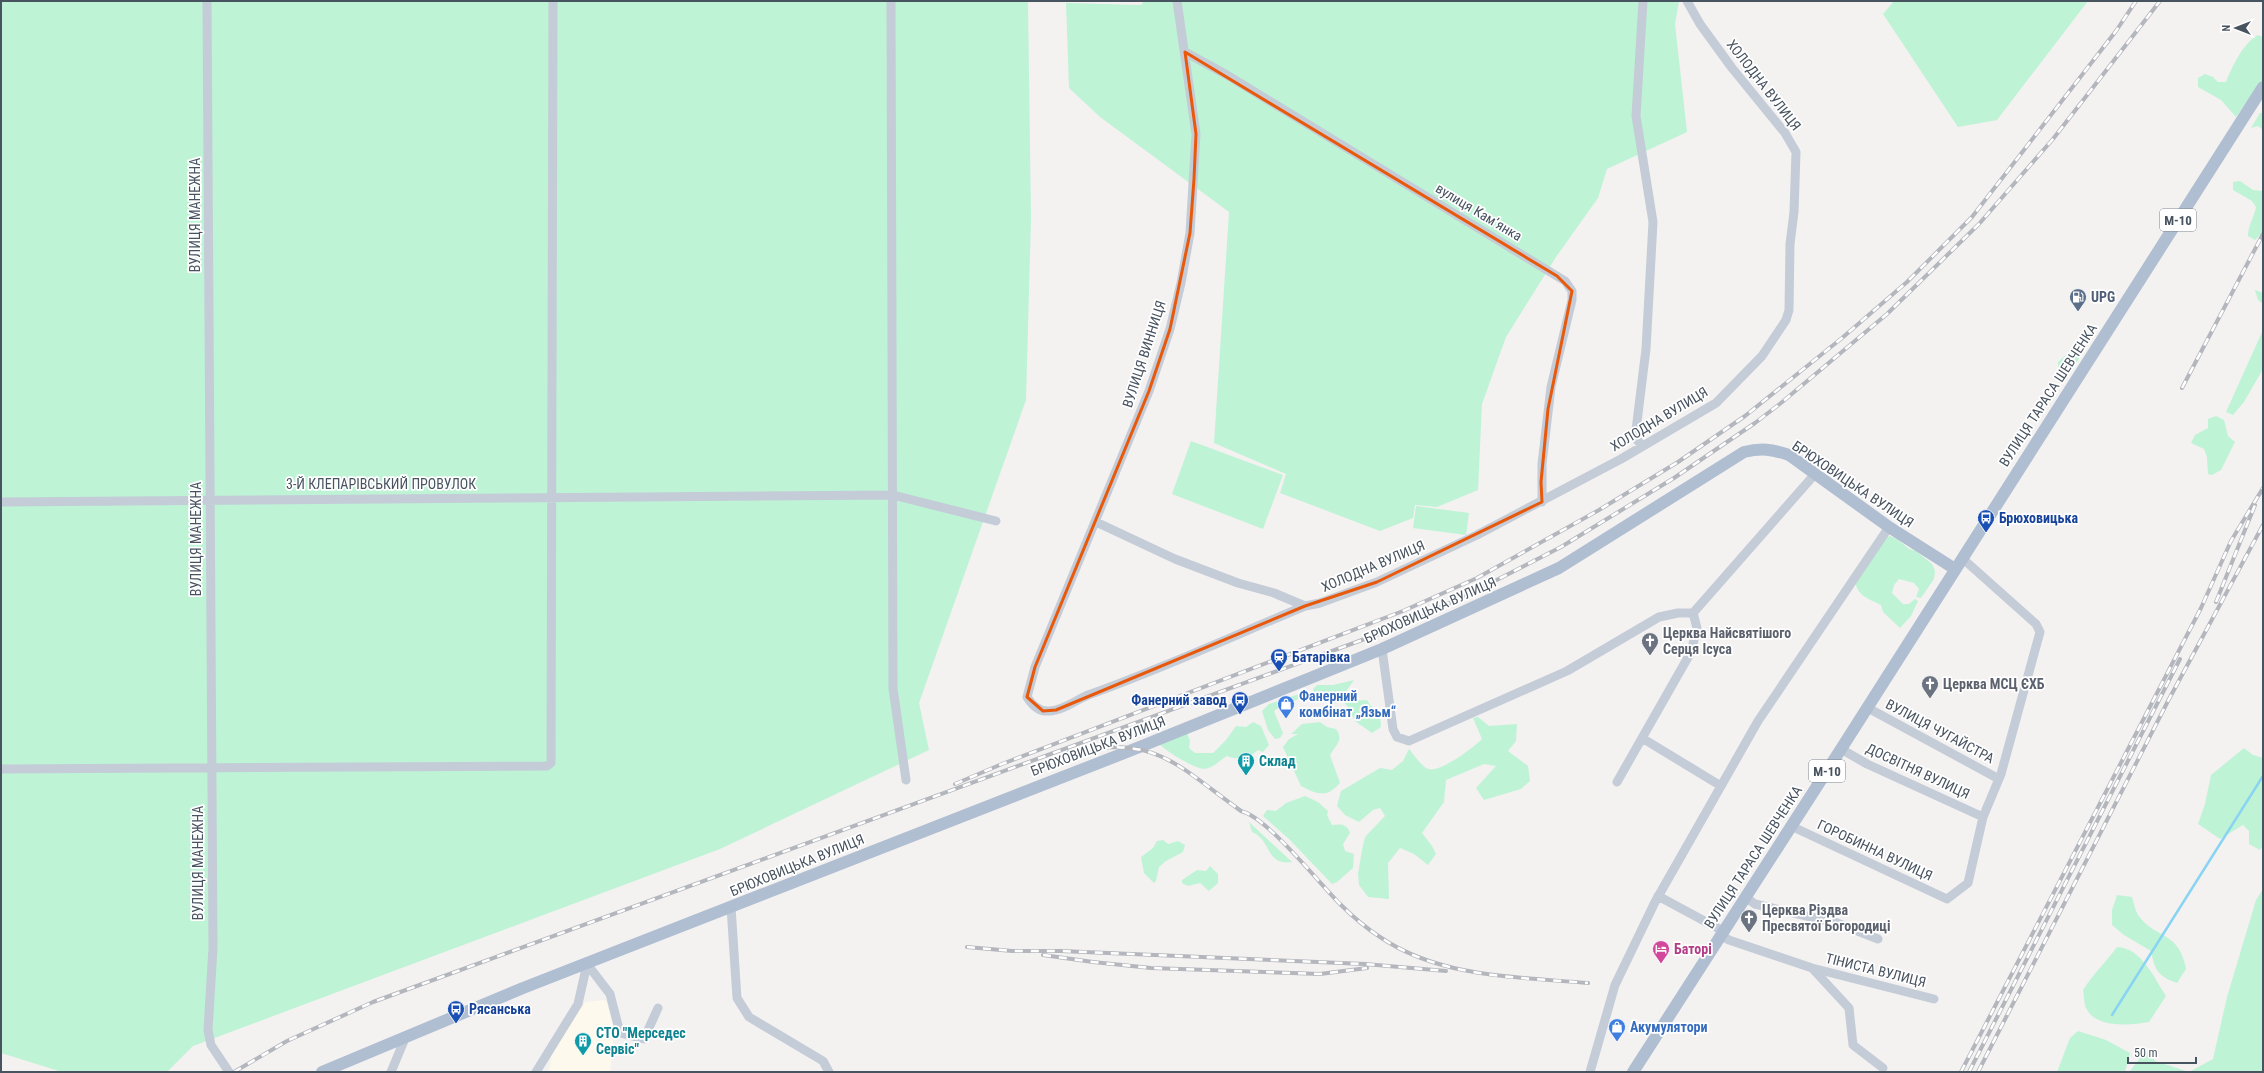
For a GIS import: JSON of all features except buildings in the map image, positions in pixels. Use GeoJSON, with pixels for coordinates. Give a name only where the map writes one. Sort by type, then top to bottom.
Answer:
{"type":"FeatureCollection","features":[{"type":"Feature","properties":{"kind":"main road","name":"ВУЛИЦЯ ТАРАСА ШЕВЧЕНКА"},"geometry":{"type":"LineString","coordinates":[[1633,1072],[1744,897],[1868,708],[2263,87]]}},
{"type":"Feature","properties":{"kind":"main road","name":"БРЮХОВИЦЬКА ВУЛИЦЯ"},"geometry":{"type":"LineString","coordinates":[[322,1072],[523,988],[588,964],[1137,748],[1382,649],[1559,568],[1744,452],[1759,449],[1772,449],[1789,455],[1889,527],[1955,569]]}},
{"type":"Feature","properties":{"kind":"street","name":"ВУЛИЦЯ МАНЕЖНА"},"geometry":{"type":"LineString","coordinates":[[208,1],[213,948],[208,1030],[211,1045],[228,1072]]}},
{"type":"Feature","properties":{"kind":"street"},"geometry":{"type":"LineString","coordinates":[[1,769],[548,766],[551,763],[553,1]]}},
{"type":"Feature","properties":{"kind":"street"},"geometry":{"type":"LineString","coordinates":[[891,1],[893,688],[906,780]]}},
{"type":"Feature","properties":{"kind":"street","name":"ВУЛИЦЯ ВИННИЦЯ"},"geometry":{"type":"LineString","coordinates":[[1027,697],[1034,667],[1150,390],[1170,330],[1181,283],[1190,233],[1196,134],[1177,1]]}},
{"type":"Feature","properties":{"kind":"street"},"geometry":{"type":"LineString","coordinates":[[1642,445],[1635,438],[1646,349],[1653,222],[1636,116],[1643,1]]}},
{"type":"Feature","properties":{"kind":"street","name":"ХОЛОДНА ВУЛИЦЯ"},"geometry":{"type":"LineString","coordinates":[[1027,697],[1031,704],[1043,711],[1056,710],[1305,606],[1320,603],[1376,582],[1478,535],[1621,459],[1642,445],[1716,403],[1762,356],[1786,320],[1789,310],[1790,244],[1794,212],[1796,152],[1785,133],[1732,68],[1700,24],[1687,1]]}},
{"type":"Feature","properties":{"kind":"street","name":"вулиця Камʼянка"},"geometry":{"type":"LineString","coordinates":[[1185,52],[1227,75],[1565,281],[1572,291],[1572,300],[1551,387],[1542,464],[1542,502]]}},
{"type":"Feature","properties":{"kind":"street"},"geometry":{"type":"LineString","coordinates":[[1382,649],[1393,729],[1397,737],[1409,741],[1567,671],[1659,617],[1678,613],[1693,613],[1815,474]]}},
{"type":"Feature","properties":{"kind":"street","name":"3-Й КЛЕПАРІВСЬКИЙ ПРОВУЛОК"},"geometry":{"type":"LineString","coordinates":[[1,502],[893,494],[996,522]]}},
{"type":"Feature","properties":{"kind":"street"},"geometry":{"type":"LineString","coordinates":[[1096,522],[1175,559],[1238,583],[1274,593],[1305,606]]}},
{"type":"Feature","properties":{"kind":"street"},"geometry":{"type":"LineString","coordinates":[[1590,1072],[1615,986],[1658,896],[1758,721],[1889,527]]}},
{"type":"Feature","properties":{"kind":"street"},"geometry":{"type":"LineString","coordinates":[[1962,558],[2036,624],[2040,632],[1999,779],[1983,817]]}},
{"type":"Feature","properties":{"kind":"street"},"geometry":{"type":"LineString","coordinates":[[1617,782],[1691,652],[1697,628],[1693,613]]}},
{"type":"Feature","properties":{"kind":"street","name":"ВУЛИЦЯ ЧУГАЙСТРА"},"geometry":{"type":"LineString","coordinates":[[1868,708],[1999,779]]}},
{"type":"Feature","properties":{"kind":"street"},"geometry":{"type":"LineString","coordinates":[[1642,738],[1721,786]]}},
{"type":"Feature","properties":{"kind":"street","name":"ДОСВІТНЯ ВУЛИЦЯ"},"geometry":{"type":"LineString","coordinates":[[1841,750],[1867,764],[1983,817]]}},
{"type":"Feature","properties":{"kind":"street","name":"ГОРОБИННА ВУЛИЦЯ"},"geometry":{"type":"LineString","coordinates":[[1792,826],[1947,899],[1968,883],[1983,817]]}},
{"type":"Feature","properties":{"kind":"street","name":"ТІНИСТА ВУЛИЦЯ"},"geometry":{"type":"LineString","coordinates":[[1658,896],[1721,933],[1729,940],[1812,968],[1934,999]]}},
{"type":"Feature","properties":{"kind":"street"},"geometry":{"type":"LineString","coordinates":[[1744,897],[1756,904],[1837,923],[1878,939]]}},
{"type":"Feature","properties":{"kind":"street"},"geometry":{"type":"LineString","coordinates":[[731,907],[737,998],[749,1017],[824,1061],[829,1072]]}},
{"type":"Feature","properties":{"kind":"street"},"geometry":{"type":"LineString","coordinates":[[588,964],[610,994],[620,1033],[644,1039],[658,1008]]}},
{"type":"Feature","properties":{"kind":"street"},"geometry":{"type":"LineString","coordinates":[[536,1072],[578,1004],[588,964]]}},
{"type":"Feature","properties":{"kind":"street","name":"ТІНИСТА ВУЛИЦЯ"},"geometry":{"type":"LineString","coordinates":[[1812,968],[1848,1008],[1853,1046],[1883,1068]]}},
{"type":"Feature","properties":{"kind":"street"},"geometry":{"type":"LineString","coordinates":[[390,1072],[406,1036]]}},
{"type":"Feature","properties":{"kind":"highlighted area"},"geometry":{"type":"Polygon","coordinates":[[[1185,52],[1557,276],[1572,291],[1548,409],[1541,482],[1542,502],[1377,582],[1305,606],[1056,710],[1043,711],[1027,697],[1035,667],[1149,391],[1170,329],[1190,233],[1194,179],[1196,134],[1185,52]]]}},
{"type":"Feature","properties":{"kind":"shaded area"},"geometry":{"type":"Polygon","coordinates":[[[604,1000],[607,1002],[614,1031],[610,1072],[549,1072],[552,1052],[585,1002],[604,1000]]]}},
{"type":"Feature","properties":{"kind":"green space"},"geometry":{"type":"Polygon","coordinates":[[[1,1],[1028,1],[1031,218],[1026,400],[919,703],[929,750],[720,849],[193,1046],[167,1072],[62,1072],[1,1053],[1,1]]]}},
{"type":"Feature","properties":{"kind":"green space"},"geometry":{"type":"Polygon","coordinates":[[[1144,1],[1679,1],[1675,24],[1687,132],[1607,169],[1598,198],[1556,257],[1506,337],[1482,404],[1478,490],[1437,507],[1415,505],[1413,518],[1380,531],[1280,493],[1286,474],[1214,443],[1229,212],[1100,117],[1069,88],[1066,3],[1141,5],[1144,1]]]}},
{"type":"Feature","properties":{"kind":"green space"},"geometry":{"type":"Polygon","coordinates":[[[1894,1],[2088,1],[1997,120],[1958,127],[1883,14],[1894,1]]]}},
{"type":"Feature","properties":{"kind":"green space"},"geometry":{"type":"Polygon","coordinates":[[[2258,35],[2263,37],[2263,79],[2236,117],[2221,100],[2198,87],[2198,78],[2205,74],[2213,77],[2218,82],[2226,82],[2243,49],[2258,35]]]}},
{"type":"Feature","properties":{"kind":"green space"},"geometry":{"type":"Polygon","coordinates":[[[2260,113],[2263,113],[2263,130],[2258,126],[2251,128],[2260,113]]]}},
{"type":"Feature","properties":{"kind":"green space"},"geometry":{"type":"Polygon","coordinates":[[[2240,181],[2253,190],[2263,191],[2263,232],[2255,240],[2248,236],[2256,207],[2252,201],[2233,190],[2233,182],[2240,181]]]}},
{"type":"Feature","properties":{"kind":"green space"},"geometry":{"type":"Polygon","coordinates":[[[2255,290],[2263,293],[2263,304],[2258,300],[2255,290]]]}},
{"type":"Feature","properties":{"kind":"green space"},"geometry":{"type":"Polygon","coordinates":[[[2263,330],[2263,369],[2244,402],[2233,415],[2226,412],[2263,330]]]}},
{"type":"Feature","properties":{"kind":"green space"},"geometry":{"type":"Polygon","coordinates":[[[2079,350],[2082,354],[2062,384],[2058,380],[2058,362],[2071,351],[2079,350]]]}},
{"type":"Feature","properties":{"kind":"green space"},"geometry":{"type":"Polygon","coordinates":[[[2216,416],[2224,420],[2228,436],[2235,442],[2221,470],[2212,475],[2208,474],[2207,457],[2204,449],[2191,443],[2195,435],[2208,428],[2208,419],[2216,416]]]}},
{"type":"Feature","properties":{"kind":"green space"},"geometry":{"type":"Polygon","coordinates":[[[1191,441],[1283,475],[1263,529],[1172,494],[1191,441]]]}},
{"type":"Feature","properties":{"kind":"green space"},"geometry":{"type":"Polygon","coordinates":[[[1416,506],[1469,513],[1466,535],[1413,528],[1416,506]]]}},
{"type":"Feature","properties":{"kind":"green space"},"geometry":{"type":"Polygon","coordinates":[[[1890,536],[1897,539],[1909,549],[1916,551],[1932,564],[1935,571],[1934,579],[1921,598],[1916,597],[1919,589],[1914,583],[1899,579],[1894,585],[1892,593],[1903,604],[1909,604],[1915,599],[1918,601],[1911,616],[1900,628],[1883,612],[1881,605],[1861,594],[1855,581],[1883,539],[1890,536]]]}},
{"type":"Feature","properties":{"kind":"green space"},"geometry":{"type":"Polygon","coordinates":[[[1354,680],[1346,691],[1351,701],[1367,700],[1380,717],[1381,727],[1372,733],[1355,721],[1348,707],[1342,700],[1333,704],[1314,692],[1313,689],[1317,685],[1333,685],[1354,680]]]}},
{"type":"Feature","properties":{"kind":"green space"},"geometry":{"type":"Polygon","coordinates":[[[1299,694],[1304,697],[1281,706],[1274,711],[1283,733],[1280,738],[1275,739],[1268,730],[1262,711],[1269,704],[1299,694]]]}},
{"type":"Feature","properties":{"kind":"green space"},"geometry":{"type":"Polygon","coordinates":[[[1478,717],[1489,726],[1517,724],[1516,741],[1508,751],[1528,766],[1530,781],[1521,789],[1484,800],[1476,788],[1496,766],[1484,764],[1446,780],[1444,802],[1422,833],[1436,854],[1428,865],[1414,854],[1400,848],[1388,863],[1389,899],[1368,897],[1359,885],[1358,874],[1362,850],[1365,837],[1385,816],[1380,808],[1373,810],[1359,822],[1345,815],[1337,806],[1341,791],[1380,768],[1392,770],[1403,761],[1409,749],[1419,762],[1426,768],[1438,768],[1455,760],[1482,739],[1473,718],[1478,717]]]}},
{"type":"Feature","properties":{"kind":"green space"},"geometry":{"type":"Polygon","coordinates":[[[1253,722],[1261,726],[1269,745],[1263,752],[1258,750],[1243,758],[1231,758],[1227,756],[1214,766],[1205,769],[1194,766],[1180,759],[1158,743],[1187,733],[1190,741],[1189,748],[1195,753],[1213,753],[1226,740],[1236,726],[1246,727],[1253,722]]]}},
{"type":"Feature","properties":{"kind":"green space"},"geometry":{"type":"Polygon","coordinates":[[[1320,722],[1327,727],[1336,729],[1339,736],[1338,742],[1330,755],[1340,783],[1331,791],[1322,794],[1301,786],[1283,747],[1289,739],[1298,734],[1291,734],[1302,724],[1320,722]]]}},
{"type":"Feature","properties":{"kind":"green space"},"geometry":{"type":"Polygon","coordinates":[[[2244,748],[2253,755],[2263,758],[2263,845],[2260,850],[2249,844],[2249,831],[2243,825],[2220,839],[2198,824],[2205,804],[2211,775],[2244,748]]]}},
{"type":"Feature","properties":{"kind":"green space"},"geometry":{"type":"Polygon","coordinates":[[[1305,796],[1318,802],[1328,811],[1327,815],[1332,825],[1343,825],[1349,830],[1350,833],[1343,844],[1345,851],[1354,854],[1353,868],[1337,882],[1332,884],[1289,839],[1263,816],[1267,810],[1276,811],[1286,803],[1305,796]]]}},
{"type":"Feature","properties":{"kind":"green space"},"geometry":{"type":"Polygon","coordinates":[[[1249,822],[1292,862],[1277,860],[1263,841],[1252,832],[1249,822]]]}},
{"type":"Feature","properties":{"kind":"green space"},"geometry":{"type":"Polygon","coordinates":[[[1163,840],[1168,844],[1178,841],[1185,845],[1183,852],[1166,861],[1159,867],[1156,881],[1154,883],[1144,873],[1141,857],[1153,848],[1157,841],[1163,840]]]}},
{"type":"Feature","properties":{"kind":"green space"},"geometry":{"type":"Polygon","coordinates":[[[1210,866],[1218,874],[1218,883],[1209,891],[1200,883],[1188,886],[1182,883],[1182,880],[1197,870],[1206,871],[1210,866]]]}},
{"type":"Feature","properties":{"kind":"green space"},"geometry":{"type":"Polygon","coordinates":[[[2263,889],[2263,1072],[2189,1072],[2213,1059],[2227,997],[2256,900],[2263,889]]]}},
{"type":"Feature","properties":{"kind":"green space"},"geometry":{"type":"Polygon","coordinates":[[[2117,895],[2132,897],[2138,915],[2145,923],[2172,941],[2178,948],[2183,957],[2186,969],[2177,983],[2165,978],[2158,972],[2151,951],[2124,935],[2112,925],[2112,910],[2117,895]]]}},
{"type":"Feature","properties":{"kind":"green space"},"geometry":{"type":"Polygon","coordinates":[[[2117,947],[2126,949],[2140,958],[2152,973],[2166,996],[2149,1022],[2114,1024],[2091,1015],[2086,1008],[2083,990],[2117,947]]]}},
{"type":"Feature","properties":{"kind":"green space"},"geometry":{"type":"Polygon","coordinates":[[[2078,1031],[2106,1040],[2130,1053],[2125,1072],[2057,1072],[2070,1038],[2078,1031]]]}},
{"type":"Feature","properties":{"kind":"green space"},"geometry":{"type":"Polygon","coordinates":[[[2146,1051],[2155,1061],[2189,1072],[2129,1072],[2146,1051]]]}},
{"type":"Feature","properties":{"kind":"waterway"},"geometry":{"type":"LineString","coordinates":[[2112,1015],[2263,776]]}},
{"type":"Feature","properties":{"kind":"railway"},"geometry":{"type":"LineString","coordinates":[[955,784],[1002,764],[1403,611],[1477,578],[1599,510],[1678,462],[1745,416],[1842,338],[1907,282],[1972,217],[2116,31],[2136,1]]}},
{"type":"Feature","properties":{"kind":"railway"},"geometry":{"type":"LineString","coordinates":[[234,1072],[287,1041],[373,1002],[1403,625],[1481,588],[1561,547],[1674,478],[1755,423],[1887,314],[1979,224],[2053,139],[2160,1]]}},
{"type":"Feature","properties":{"kind":"railway"},"geometry":{"type":"LineString","coordinates":[[2182,388],[2263,234]]}},
{"type":"Feature","properties":{"kind":"railway"},"geometry":{"type":"LineString","coordinates":[[1961,1072],[2201,608],[2231,541],[2263,488]]}},
{"type":"Feature","properties":{"kind":"railway"},"geometry":{"type":"LineString","coordinates":[[2216,602],[2255,505]]}},
{"type":"Feature","properties":{"kind":"railway"},"geometry":{"type":"LineString","coordinates":[[1978,1072],[2168,701],[2263,525]]}},
{"type":"Feature","properties":{"kind":"railway"},"geometry":{"type":"LineString","coordinates":[[1969,1072],[2180,659]]}},
{"type":"Feature","properties":{"kind":"railway"},"geometry":{"type":"LineString","coordinates":[[1069,752],[1099,748],[1124,747],[1145,751],[1181,767],[1241,811],[1252,816],[1264,825],[1292,852],[1349,913],[1364,926],[1403,951],[1428,961],[1480,973],[1507,977],[1588,983]]}},
{"type":"Feature","properties":{"kind":"railway"},"geometry":{"type":"LineString","coordinates":[[967,947],[1012,951],[1061,951],[1365,964],[1446,971]]}},
{"type":"Feature","properties":{"kind":"railway"},"geometry":{"type":"LineString","coordinates":[[1043,955],[1151,968],[1320,974],[1367,968]]}},
{"type":"Feature","properties":{"kind":"place","name":"UPG"},"geometry":{"type":"Point","coordinates":[2078,312]}},
{"type":"Feature","properties":{"kind":"place","name":"Брюховицька"},"geometry":{"type":"Point","coordinates":[1986,533]}},
{"type":"Feature","properties":{"kind":"place","name":"Церква Найсвятішого Серця Ісуса"},"geometry":{"type":"Point","coordinates":[1650,656]}},
{"type":"Feature","properties":{"kind":"place","name":"Батарівка"},"geometry":{"type":"Point","coordinates":[1279,672]}},
{"type":"Feature","properties":{"kind":"place","name":"Церква МСЦ ЄХБ"},"geometry":{"type":"Point","coordinates":[1930,699]}},
{"type":"Feature","properties":{"kind":"place","name":"Фанерний завод"},"geometry":{"type":"Point","coordinates":[1240,715]}},
{"type":"Feature","properties":{"kind":"place","name":"Фанерний комбінат „Язьм“"},"geometry":{"type":"Point","coordinates":[1286,719]}},
{"type":"Feature","properties":{"kind":"place","name":"Склад"},"geometry":{"type":"Point","coordinates":[1246,776]}},
{"type":"Feature","properties":{"kind":"place","name":"Церква Різдва Пресвятої Богородиці"},"geometry":{"type":"Point","coordinates":[1749,933]}},
{"type":"Feature","properties":{"kind":"place","name":"Баторі"},"geometry":{"type":"Point","coordinates":[1661,964]}},
{"type":"Feature","properties":{"kind":"place","name":"Рясанська"},"geometry":{"type":"Point","coordinates":[456,1024]}},
{"type":"Feature","properties":{"kind":"place","name":"Акумулятори"},"geometry":{"type":"Point","coordinates":[1617,1042]}},
{"type":"Feature","properties":{"kind":"place","name":"СТО \"Мерседес Сервіс\""},"geometry":{"type":"Point","coordinates":[583,1056]}}]}
